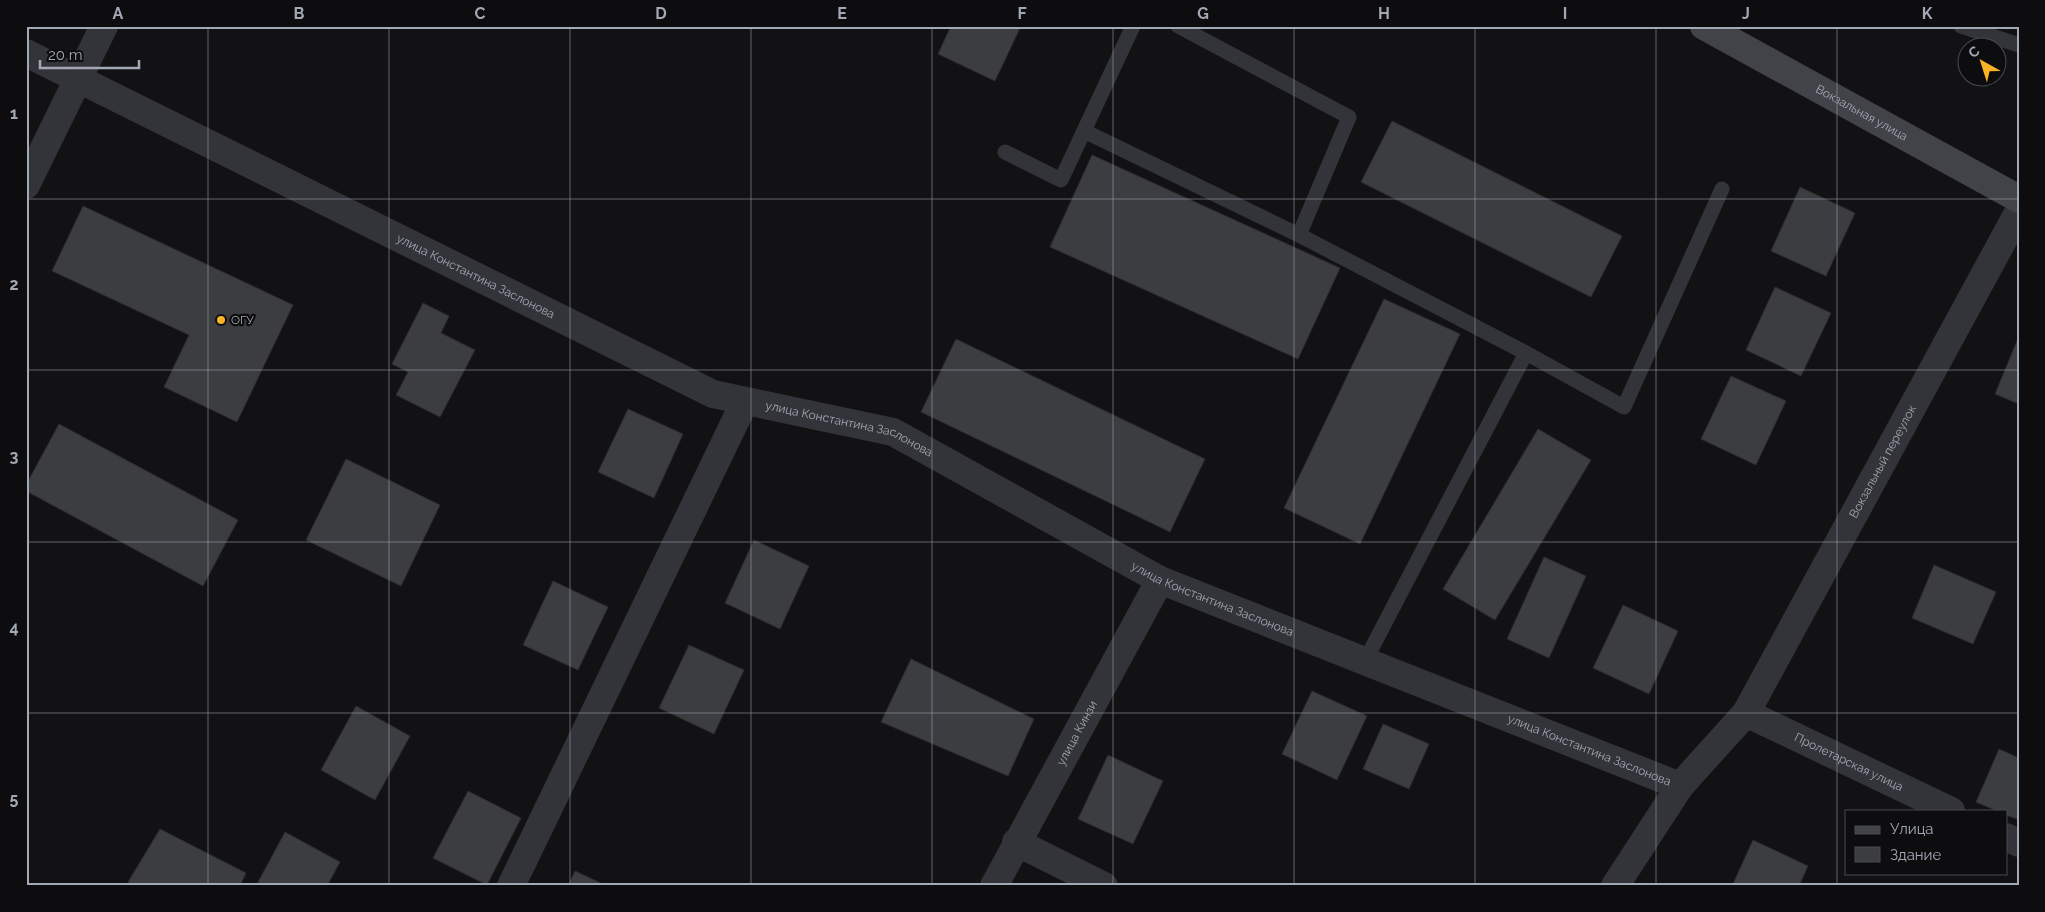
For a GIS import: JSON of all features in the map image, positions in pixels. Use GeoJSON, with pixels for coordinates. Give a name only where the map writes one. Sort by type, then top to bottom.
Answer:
{"type":"FeatureCollection","features":[{"type":"Feature","properties":{"kind":"main road","name":"Вокзальная улица"},"geometry":{"type":"LineString","coordinates":[[1704,26],[2019,199]]}},
{"type":"Feature","properties":{"kind":"street"},"geometry":{"type":"LineString","coordinates":[[26,185],[80,79],[104,26]]}},
{"type":"Feature","properties":{"kind":"street","name":"улица Константина Заслонова"},"geometry":{"type":"LineString","coordinates":[[26,53],[713,394],[893,432],[1160,580],[1680,786]]}},
{"type":"Feature","properties":{"kind":"street","name":"Вокзальный переулок"},"geometry":{"type":"LineString","coordinates":[[1680,786],[1746,713],[2019,211]]}},
{"type":"Feature","properties":{"kind":"street"},"geometry":{"type":"LineString","coordinates":[[511,886],[745,401]]}},
{"type":"Feature","properties":{"kind":"street","name":"улица Кинзи"},"geometry":{"type":"LineString","coordinates":[[994,886],[1016,842],[1160,580]]}},
{"type":"Feature","properties":{"kind":"street","name":"Пролетарская улица"},"geometry":{"type":"LineString","coordinates":[[1746,713],[1948,810]]}},
{"type":"Feature","properties":{"kind":"street"},"geometry":{"type":"LineString","coordinates":[[1614,886],[1680,786]]}},
{"type":"Feature","properties":{"kind":"street"},"geometry":{"type":"LineString","coordinates":[[1016,842],[1104,886]]}},
{"type":"Feature","properties":{"kind":"lane"},"geometry":{"type":"LineString","coordinates":[[1006,152],[1061,180],[1133,26]]}},
{"type":"Feature","properties":{"kind":"lane"},"geometry":{"type":"LineString","coordinates":[[1178,26],[1349,117],[1299,234]]}},
{"type":"Feature","properties":{"kind":"lane"},"geometry":{"type":"LineString","coordinates":[[1961,26],[2019,45]]}},
{"type":"Feature","properties":{"kind":"lane"},"geometry":{"type":"LineString","coordinates":[[1084,131],[1299,234],[1526,353],[1624,407],[1722,188]]}},
{"type":"Feature","properties":{"kind":"lane"},"geometry":{"type":"LineString","coordinates":[[1365,661],[1526,353]]}},
{"type":"Feature","properties":{"kind":"building"},"geometry":{"type":"Polygon","coordinates":[[[951,26],[1021,26],[995,81],[938,54],[951,26]]]}},
{"type":"Feature","properties":{"kind":"building"},"geometry":{"type":"Polygon","coordinates":[[[1392,121],[1622,236],[1591,297],[1361,182],[1392,121]]]}},
{"type":"Feature","properties":{"kind":"building"},"geometry":{"type":"Polygon","coordinates":[[[1092,155],[1340,268],[1298,359],[1050,247],[1092,155]]]}},
{"type":"Feature","properties":{"kind":"building"},"geometry":{"type":"Polygon","coordinates":[[[1800,187],[1855,213],[1826,276],[1771,251],[1800,187]]]}},
{"type":"Feature","properties":{"kind":"building","name":"ОГУ"},"geometry":{"type":"Polygon","coordinates":[[[83,206],[293,305],[237,422],[164,387],[189,335],[52,271],[83,206]]]}},
{"type":"Feature","properties":{"kind":"building"},"geometry":{"type":"Polygon","coordinates":[[[1775,287],[1831,313],[1801,376],[1746,350],[1775,287]]]}},
{"type":"Feature","properties":{"kind":"building"},"geometry":{"type":"Polygon","coordinates":[[[1384,299],[1460,334],[1360,544],[1284,508],[1384,299]]]}},
{"type":"Feature","properties":{"kind":"building"},"geometry":{"type":"Polygon","coordinates":[[[423,303],[449,316],[441,333],[475,350],[440,417],[396,395],[408,372],[392,364],[423,303]]]}},
{"type":"Feature","properties":{"kind":"building"},"geometry":{"type":"Polygon","coordinates":[[[2019,336],[2019,404],[1995,394],[2019,336]]]}},
{"type":"Feature","properties":{"kind":"building"},"geometry":{"type":"Polygon","coordinates":[[[956,339],[1205,459],[1170,532],[921,412],[956,339]]]}},
{"type":"Feature","properties":{"kind":"building"},"geometry":{"type":"Polygon","coordinates":[[[1731,376],[1786,401],[1756,465],[1701,439],[1731,376]]]}},
{"type":"Feature","properties":{"kind":"building"},"geometry":{"type":"Polygon","coordinates":[[[628,409],[683,434],[654,498],[598,472],[628,409]]]}},
{"type":"Feature","properties":{"kind":"building"},"geometry":{"type":"Polygon","coordinates":[[[59,424],[238,520],[203,586],[26,491],[26,485],[59,424]]]}},
{"type":"Feature","properties":{"kind":"building"},"geometry":{"type":"Polygon","coordinates":[[[1538,429],[1591,460],[1495,620],[1443,589],[1538,429]]]}},
{"type":"Feature","properties":{"kind":"building"},"geometry":{"type":"Polygon","coordinates":[[[346,459],[440,505],[401,586],[306,540],[346,459]]]}},
{"type":"Feature","properties":{"kind":"building"},"geometry":{"type":"Polygon","coordinates":[[[754,540],[809,566],[780,629],[725,603],[754,540]]]}},
{"type":"Feature","properties":{"kind":"building"},"geometry":{"type":"Polygon","coordinates":[[[1544,557],[1586,576],[1549,658],[1507,639],[1544,557]]]}},
{"type":"Feature","properties":{"kind":"building"},"geometry":{"type":"Polygon","coordinates":[[[1934,565],[1996,592],[1973,644],[1912,618],[1934,565]]]}},
{"type":"Feature","properties":{"kind":"building"},"geometry":{"type":"Polygon","coordinates":[[[553,581],[608,607],[578,670],[523,645],[553,581]]]}},
{"type":"Feature","properties":{"kind":"building"},"geometry":{"type":"Polygon","coordinates":[[[1623,605],[1678,631],[1649,694],[1593,668],[1623,605]]]}},
{"type":"Feature","properties":{"kind":"building"},"geometry":{"type":"Polygon","coordinates":[[[689,645],[744,670],[714,734],[659,708],[689,645]]]}},
{"type":"Feature","properties":{"kind":"building"},"geometry":{"type":"Polygon","coordinates":[[[911,659],[1034,719],[1008,776],[881,722],[911,659]]]}},
{"type":"Feature","properties":{"kind":"building"},"geometry":{"type":"Polygon","coordinates":[[[1312,691],[1367,716],[1337,780],[1282,754],[1312,691]]]}},
{"type":"Feature","properties":{"kind":"building"},"geometry":{"type":"Polygon","coordinates":[[[356,706],[410,736],[375,800],[321,770],[356,706]]]}},
{"type":"Feature","properties":{"kind":"building"},"geometry":{"type":"Polygon","coordinates":[[[1383,724],[1429,744],[1409,789],[1363,769],[1383,724]]]}},
{"type":"Feature","properties":{"kind":"building"},"geometry":{"type":"Polygon","coordinates":[[[1999,749],[2019,758],[2019,820],[2008,816],[2008,810],[1995,810],[1976,802],[1999,749]]]}},
{"type":"Feature","properties":{"kind":"building"},"geometry":{"type":"Polygon","coordinates":[[[1108,755],[1163,781],[1133,844],[1078,819],[1108,755]]]}},
{"type":"Feature","properties":{"kind":"building"},"geometry":{"type":"Polygon","coordinates":[[[468,791],[521,818],[487,885],[433,858],[468,791]]]}},
{"type":"Feature","properties":{"kind":"building"},"geometry":{"type":"Polygon","coordinates":[[[160,829],[246,873],[240,886],[136,886],[128,882],[160,829]]]}},
{"type":"Feature","properties":{"kind":"building"},"geometry":{"type":"Polygon","coordinates":[[[285,832],[340,862],[327,886],[256,886],[285,832]]]}},
{"type":"Feature","properties":{"kind":"building"},"geometry":{"type":"Polygon","coordinates":[[[1753,840],[1808,866],[1799,886],[1732,886],[1753,840]]]}},
{"type":"Feature","properties":{"kind":"building"},"geometry":{"type":"Polygon","coordinates":[[[575,871],[607,886],[568,886],[575,871]]]}},
{"type":"Feature","properties":{"kind":"place","name":"ОГУ"},"geometry":{"type":"Point","coordinates":[221,320]}}]}
